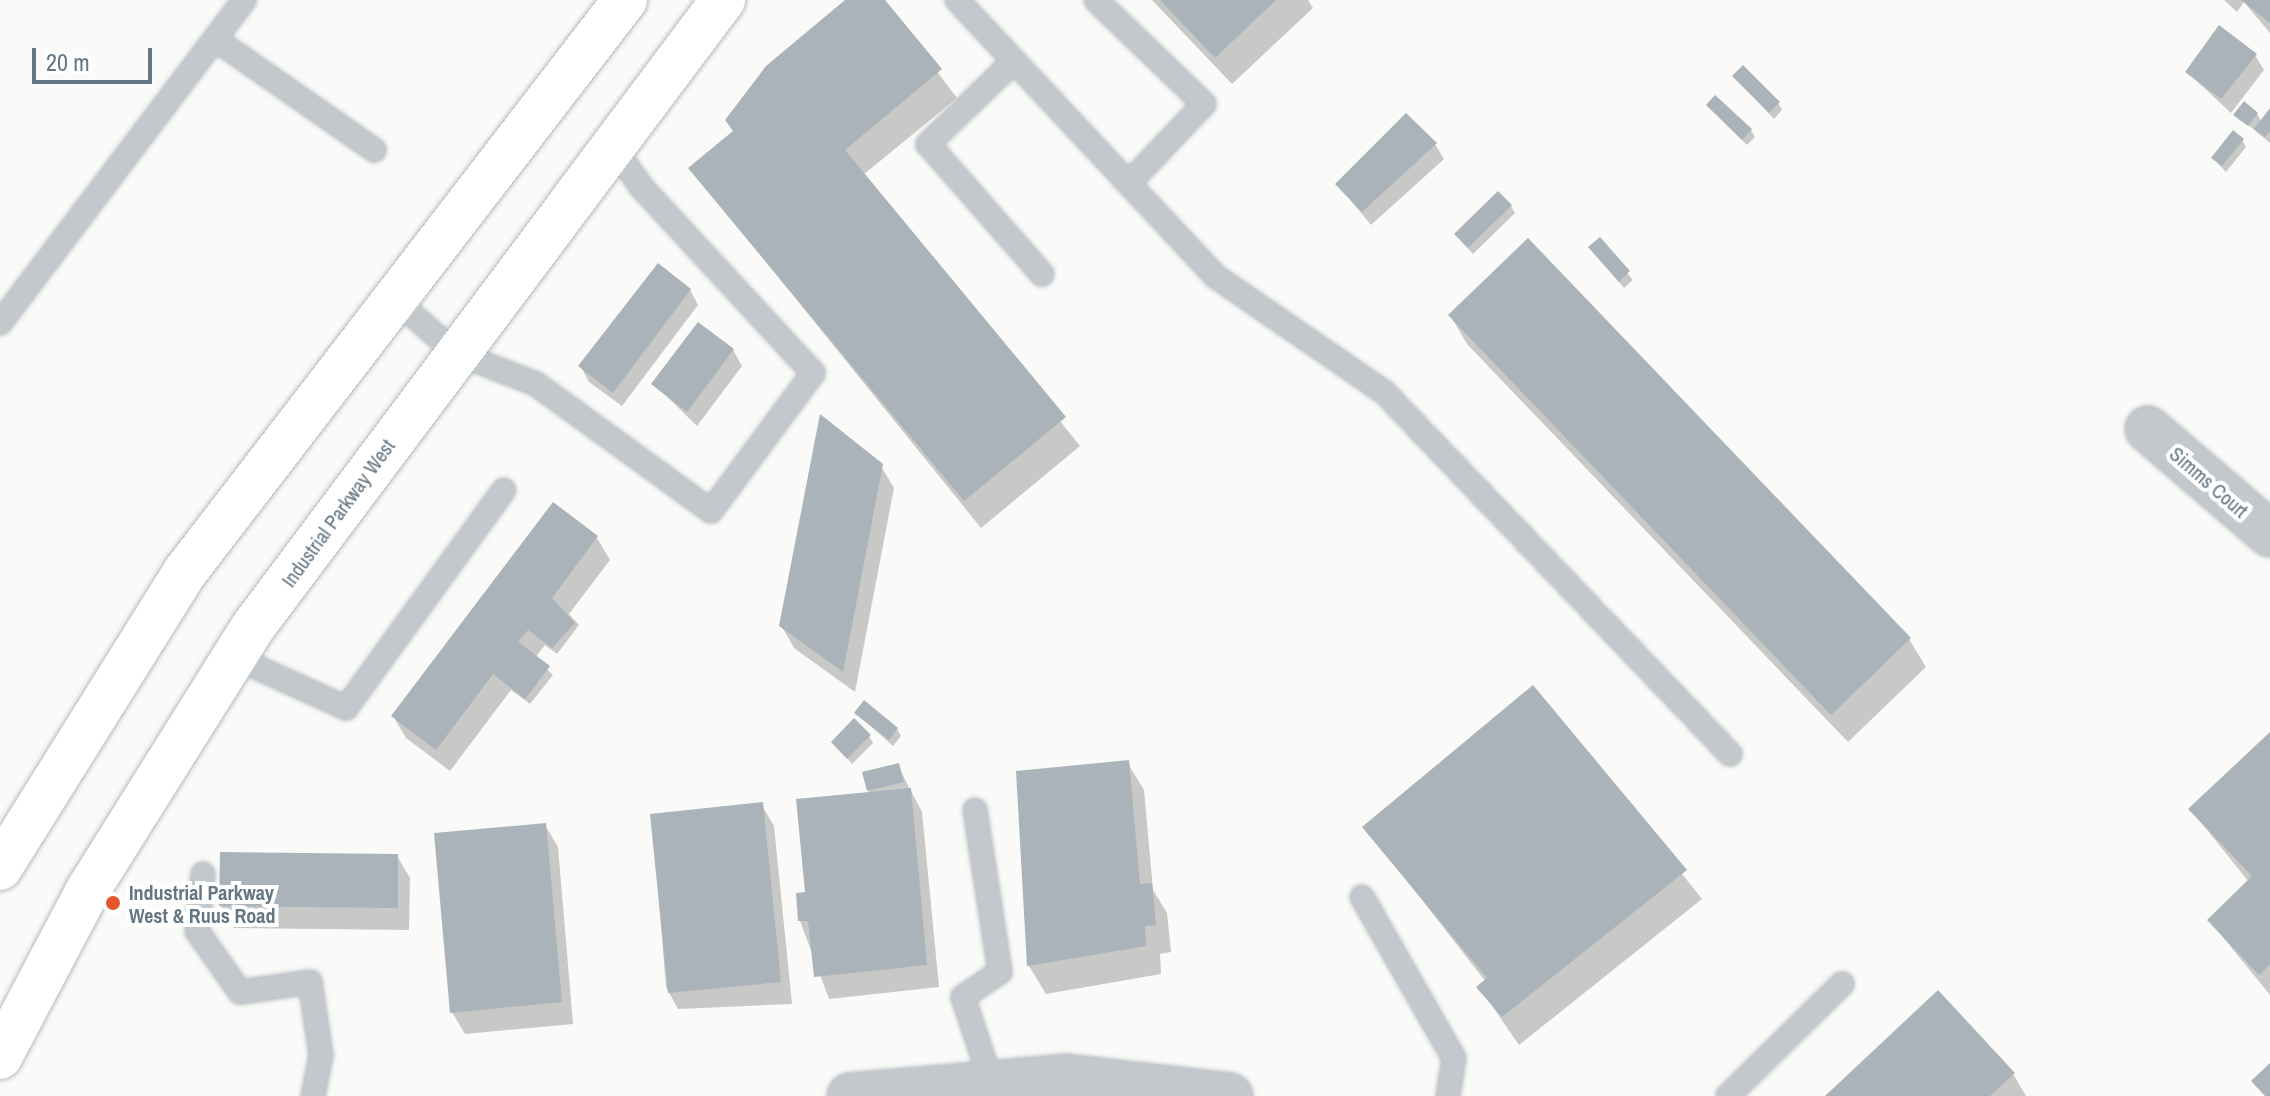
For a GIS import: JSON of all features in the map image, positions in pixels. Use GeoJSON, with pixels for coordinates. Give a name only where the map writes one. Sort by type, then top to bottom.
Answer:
{"type":"FeatureCollection","features":[{"type":"Feature","properties":{"kind":"main road"},"geometry":{"type":"LineString","coordinates":[[0,868],[185,572],[625,0]]}},
{"type":"Feature","properties":{"kind":"main road","name":"Industrial Parkway West"},"geometry":{"type":"LineString","coordinates":[[0,1057],[88,890],[234,657],[456,353],[723,0]]}},
{"type":"Feature","properties":{"kind":"street","name":"Simms Court"},"geometry":{"type":"LineString","coordinates":[[2148,429],[2270,534]]}},
{"type":"Feature","properties":{"kind":"street"},"geometry":{"type":"LineString","coordinates":[[850,1096],[1066,1077],[1230,1096]]}},
{"type":"Feature","properties":{"kind":"lane"},"geometry":{"type":"LineString","coordinates":[[0,323],[244,0]]}},
{"type":"Feature","properties":{"kind":"lane"},"geometry":{"type":"LineString","coordinates":[[957,0],[1215,276],[1384,392],[1730,754]]}},
{"type":"Feature","properties":{"kind":"lane"},"geometry":{"type":"LineString","coordinates":[[1096,0],[1204,104],[1129,183]]}},
{"type":"Feature","properties":{"kind":"lane"},"geometry":{"type":"LineString","coordinates":[[215,39],[374,150]]}},
{"type":"Feature","properties":{"kind":"lane"},"geometry":{"type":"LineString","coordinates":[[1014,61],[928,144],[1042,274]]}},
{"type":"Feature","properties":{"kind":"lane"},"geometry":{"type":"LineString","coordinates":[[393,298],[456,353],[536,384],[711,511],[813,373],[642,188],[613,146]]}},
{"type":"Feature","properties":{"kind":"lane"},"geometry":{"type":"LineString","coordinates":[[234,657],[346,708],[504,490]]}},
{"type":"Feature","properties":{"kind":"lane"},"geometry":{"type":"LineString","coordinates":[[975,810],[1000,972],[963,997],[992,1084]]}},
{"type":"Feature","properties":{"kind":"lane"},"geometry":{"type":"LineString","coordinates":[[203,874],[197,931],[240,992],[310,982],[321,1055],[313,1096]]}},
{"type":"Feature","properties":{"kind":"lane"},"geometry":{"type":"LineString","coordinates":[[1362,897],[1454,1058],[1448,1096]]}},
{"type":"Feature","properties":{"kind":"lane"},"geometry":{"type":"LineString","coordinates":[[1728,1096],[1842,984]]}},
{"type":"Feature","properties":{"kind":"building"},"geometry":{"type":"Polygon","coordinates":[[[845,0],[885,0],[942,69],[845,150],[1066,417],[964,501],[688,168],[733,131],[725,120],[766,66],[845,0]]]}},
{"type":"Feature","properties":{"kind":"building"},"geometry":{"type":"Polygon","coordinates":[[[1160,0],[1276,0],[1215,58],[1160,0]]]}},
{"type":"Feature","properties":{"kind":"building"},"geometry":{"type":"Polygon","coordinates":[[[2241,0],[2270,0],[2270,23],[2241,0]]]}},
{"type":"Feature","properties":{"kind":"building"},"geometry":{"type":"Polygon","coordinates":[[[2219,25],[2257,54],[2221,99],[2185,72],[2219,25]]]}},
{"type":"Feature","properties":{"kind":"building"},"geometry":{"type":"Polygon","coordinates":[[[1743,65],[1780,102],[1769,113],[1732,76],[1743,65]]]}},
{"type":"Feature","properties":{"kind":"building"},"geometry":{"type":"Polygon","coordinates":[[[1715,95],[1752,129],[1742,140],[1706,105],[1715,95]]]}},
{"type":"Feature","properties":{"kind":"building"},"geometry":{"type":"Polygon","coordinates":[[[2244,101],[2258,113],[2248,126],[2233,115],[2244,101]]]}},
{"type":"Feature","properties":{"kind":"building"},"geometry":{"type":"Polygon","coordinates":[[[2270,108],[2270,131],[2265,137],[2254,129],[2270,108]]]}},
{"type":"Feature","properties":{"kind":"building"},"geometry":{"type":"Polygon","coordinates":[[[1406,113],[1437,143],[1362,212],[1335,184],[1406,113]]]}},
{"type":"Feature","properties":{"kind":"building"},"geometry":{"type":"Polygon","coordinates":[[[2233,130],[2244,139],[2222,166],[2211,158],[2233,130]]]}},
{"type":"Feature","properties":{"kind":"building"},"geometry":{"type":"Polygon","coordinates":[[[1498,191],[1512,205],[1468,248],[1454,234],[1498,191]]]}},
{"type":"Feature","properties":{"kind":"building"},"geometry":{"type":"Polygon","coordinates":[[[1600,237],[1630,271],[1619,282],[1588,247],[1600,237]]]}},
{"type":"Feature","properties":{"kind":"building"},"geometry":{"type":"Polygon","coordinates":[[[1528,238],[1911,638],[1831,715],[1448,315],[1528,238]]]}},
{"type":"Feature","properties":{"kind":"building"},"geometry":{"type":"Polygon","coordinates":[[[658,263],[691,289],[613,393],[578,366],[658,263]]]}},
{"type":"Feature","properties":{"kind":"building"},"geometry":{"type":"Polygon","coordinates":[[[698,322],[734,349],[687,412],[651,384],[698,322]]]}},
{"type":"Feature","properties":{"kind":"building"},"geometry":{"type":"Polygon","coordinates":[[[820,414],[883,464],[843,672],[779,626],[820,414]]]}},
{"type":"Feature","properties":{"kind":"building"},"geometry":{"type":"Polygon","coordinates":[[[553,502],[598,536],[552,598],[575,623],[552,648],[528,630],[518,642],[550,666],[525,699],[493,674],[436,750],[391,716],[553,502]]]}},
{"type":"Feature","properties":{"kind":"building"},"geometry":{"type":"Polygon","coordinates":[[[1533,685],[1687,870],[1502,1017],[1476,987],[1487,978],[1362,827],[1533,685]]]}},
{"type":"Feature","properties":{"kind":"building"},"geometry":{"type":"Polygon","coordinates":[[[864,700],[898,728],[889,740],[854,713],[864,700]]]}},
{"type":"Feature","properties":{"kind":"building"},"geometry":{"type":"Polygon","coordinates":[[[854,718],[871,735],[847,759],[831,742],[854,718]]]}},
{"type":"Feature","properties":{"kind":"building"},"geometry":{"type":"Polygon","coordinates":[[[2270,732],[2270,964],[2259,975],[2207,920],[2252,876],[2188,809],[2270,732]]]}},
{"type":"Feature","properties":{"kind":"building"},"geometry":{"type":"Polygon","coordinates":[[[1129,760],[1140,884],[1152,883],[1156,925],[1145,926],[1146,946],[1027,966],[1016,771],[1129,760]]]}},
{"type":"Feature","properties":{"kind":"building"},"geometry":{"type":"Polygon","coordinates":[[[899,763],[904,782],[867,791],[862,772],[899,763]]]}},
{"type":"Feature","properties":{"kind":"building"},"geometry":{"type":"Polygon","coordinates":[[[911,788],[927,965],[814,977],[808,921],[798,921],[796,893],[805,892],[796,799],[911,788]]]}},
{"type":"Feature","properties":{"kind":"building"},"geometry":{"type":"Polygon","coordinates":[[[763,802],[781,982],[668,993],[650,814],[763,802]]]}},
{"type":"Feature","properties":{"kind":"building"},"geometry":{"type":"Polygon","coordinates":[[[546,823],[562,1002],[450,1013],[434,833],[546,823]]]}},
{"type":"Feature","properties":{"kind":"building"},"geometry":{"type":"Polygon","coordinates":[[[220,852],[398,854],[398,908],[219,906],[220,852]]]}},
{"type":"Feature","properties":{"kind":"building"},"geometry":{"type":"Polygon","coordinates":[[[1938,990],[2015,1073],[1990,1096],[1825,1096],[1938,990]]]}},
{"type":"Feature","properties":{"kind":"building"},"geometry":{"type":"Polygon","coordinates":[[[2270,1063],[2270,1096],[2265,1096],[2251,1081],[2270,1063]]]}},
{"type":"Feature","properties":{"kind":"place","name":"Industrial Parkway West & Ruus Road"},"geometry":{"type":"Point","coordinates":[113,903]}}]}
